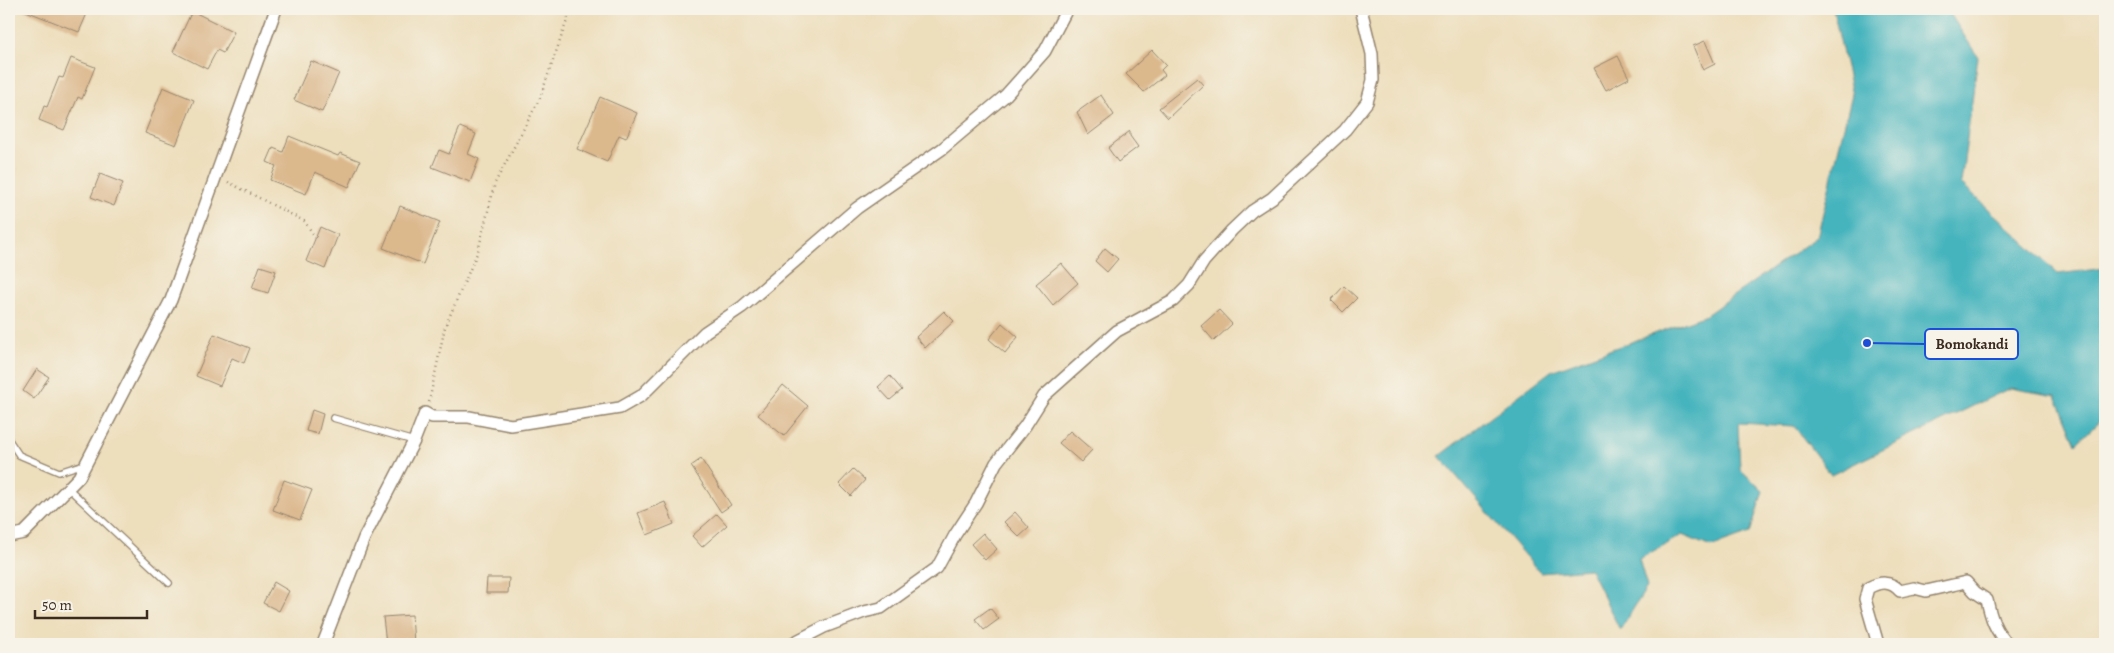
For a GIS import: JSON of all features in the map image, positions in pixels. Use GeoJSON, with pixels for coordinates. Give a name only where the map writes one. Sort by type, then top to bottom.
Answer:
{"type":"FeatureCollection","features":[{"type":"Feature","properties":{"kind":"street"},"geometry":{"type":"LineString","coordinates":[[9,536],[24,533],[79,477],[170,300],[276,9]]}},
{"type":"Feature","properties":{"kind":"street"},"geometry":{"type":"LineString","coordinates":[[323,644],[364,538],[414,441],[425,413],[432,417],[470,417],[511,425],[620,408],[641,396],[705,332],[742,307],[857,208],[942,149],[1006,95],[1045,51],[1067,9]]}},
{"type":"Feature","properties":{"kind":"street"},"geometry":{"type":"LineString","coordinates":[[791,644],[824,627],[864,612],[881,608],[937,568],[955,534],[976,504],[996,463],[1025,426],[1044,396],[1117,331],[1173,301],[1189,285],[1204,261],[1232,230],[1252,212],[1272,198],[1345,130],[1366,102],[1373,80],[1372,54],[1361,9]]}},
{"type":"Feature","properties":{"kind":"street"},"geometry":{"type":"LineString","coordinates":[[1878,644],[1865,599],[1868,588],[1880,583],[1894,584],[1900,591],[1914,588],[1926,590],[1966,582],[1975,592],[1987,600],[1991,618],[1998,634],[2008,644]]}},
{"type":"Feature","properties":{"kind":"lane"},"geometry":{"type":"LineString","coordinates":[[333,418],[414,441]]}},
{"type":"Feature","properties":{"kind":"lane"},"geometry":{"type":"LineString","coordinates":[[9,440],[19,455],[59,472],[86,463]]}},
{"type":"Feature","properties":{"kind":"lane"},"geometry":{"type":"LineString","coordinates":[[68,488],[169,583]]}},
{"type":"Feature","properties":{"kind":"path"},"geometry":{"type":"LineString","coordinates":[[425,413],[432,391],[445,327],[478,251],[495,184],[540,98],[572,9]]}},
{"type":"Feature","properties":{"kind":"path"},"geometry":{"type":"LineString","coordinates":[[215,175],[304,221],[316,238]]}},
{"type":"Feature","properties":{"kind":"water"},"geometry":{"type":"Polygon","coordinates":[[[1833,9],[1947,9],[1978,57],[1961,183],[2058,274],[2105,268],[2105,416],[2076,444],[2056,396],[2010,388],[1831,475],[1794,426],[1738,423],[1740,469],[1763,491],[1750,533],[1711,547],[1682,535],[1639,559],[1647,587],[1620,630],[1590,569],[1540,573],[1439,456],[1551,371],[1706,315],[1817,237],[1852,94],[1833,9]]]}},
{"type":"Feature","properties":{"kind":"building"},"geometry":{"type":"Polygon","coordinates":[[[21,9],[89,9],[79,32],[21,9]]]}},
{"type":"Feature","properties":{"kind":"building"},"geometry":{"type":"Polygon","coordinates":[[[192,11],[234,32],[223,53],[217,50],[207,69],[173,52],[192,11]]]}},
{"type":"Feature","properties":{"kind":"building"},"geometry":{"type":"Polygon","coordinates":[[[1705,41],[1715,64],[1703,70],[1693,46],[1705,41]]]}},
{"type":"Feature","properties":{"kind":"building"},"geometry":{"type":"Polygon","coordinates":[[[1152,50],[1166,65],[1161,70],[1165,75],[1144,92],[1126,74],[1152,50]]]}},
{"type":"Feature","properties":{"kind":"building"},"geometry":{"type":"Polygon","coordinates":[[[1618,56],[1629,78],[1606,90],[1594,68],[1618,56]]]}},
{"type":"Feature","properties":{"kind":"building"},"geometry":{"type":"Polygon","coordinates":[[[71,58],[95,67],[82,99],[78,97],[64,130],[39,120],[44,106],[47,107],[59,77],[63,78],[71,58]]]}},
{"type":"Feature","properties":{"kind":"building"},"geometry":{"type":"Polygon","coordinates":[[[311,61],[339,73],[322,112],[294,100],[311,61]]]}},
{"type":"Feature","properties":{"kind":"building"},"geometry":{"type":"Polygon","coordinates":[[[1197,78],[1203,85],[1168,118],[1159,108],[1197,78]]]}},
{"type":"Feature","properties":{"kind":"building"},"geometry":{"type":"Polygon","coordinates":[[[163,87],[194,100],[176,145],[145,133],[163,87]]]}},
{"type":"Feature","properties":{"kind":"building"},"geometry":{"type":"Polygon","coordinates":[[[1101,95],[1114,115],[1088,135],[1077,112],[1101,95]]]}},
{"type":"Feature","properties":{"kind":"building"},"geometry":{"type":"Polygon","coordinates":[[[600,97],[637,113],[626,138],[619,135],[607,162],[577,149],[600,97]]]}},
{"type":"Feature","properties":{"kind":"building"},"geometry":{"type":"Polygon","coordinates":[[[460,127],[476,134],[468,154],[479,159],[470,182],[432,167],[439,150],[449,154],[460,127]]]}},
{"type":"Feature","properties":{"kind":"building"},"geometry":{"type":"Polygon","coordinates":[[[1130,131],[1130,136],[1138,147],[1118,162],[1108,148],[1130,131]]]}},
{"type":"Feature","properties":{"kind":"building"},"geometry":{"type":"Polygon","coordinates":[[[289,136],[338,156],[340,153],[360,161],[349,187],[315,172],[306,194],[270,180],[276,166],[267,162],[273,148],[283,152],[289,136]]]}},
{"type":"Feature","properties":{"kind":"building"},"geometry":{"type":"Polygon","coordinates":[[[100,174],[123,183],[114,206],[91,197],[100,174]]]}},
{"type":"Feature","properties":{"kind":"building"},"geometry":{"type":"Polygon","coordinates":[[[400,206],[440,222],[423,264],[383,248],[400,206]]]}},
{"type":"Feature","properties":{"kind":"building"},"geometry":{"type":"Polygon","coordinates":[[[320,227],[338,235],[325,269],[306,261],[320,227]]]}},
{"type":"Feature","properties":{"kind":"building"},"geometry":{"type":"Polygon","coordinates":[[[1105,248],[1118,259],[1107,272],[1095,261],[1105,248]]]}},
{"type":"Feature","properties":{"kind":"building"},"geometry":{"type":"Polygon","coordinates":[[[1061,263],[1078,283],[1053,305],[1036,284],[1061,263]]]}},
{"type":"Feature","properties":{"kind":"building"},"geometry":{"type":"Polygon","coordinates":[[[260,266],[276,271],[268,293],[252,288],[260,266]]]}},
{"type":"Feature","properties":{"kind":"building"},"geometry":{"type":"Polygon","coordinates":[[[1344,286],[1357,298],[1343,312],[1331,300],[1344,286]]]}},
{"type":"Feature","properties":{"kind":"building"},"geometry":{"type":"Polygon","coordinates":[[[1219,310],[1232,324],[1214,341],[1201,326],[1219,310]]]}},
{"type":"Feature","properties":{"kind":"building"},"geometry":{"type":"Polygon","coordinates":[[[944,311],[954,321],[925,348],[916,337],[944,311]]]}},
{"type":"Feature","properties":{"kind":"building"},"geometry":{"type":"Polygon","coordinates":[[[1002,323],[1018,337],[1005,353],[989,339],[1002,323]]]}},
{"type":"Feature","properties":{"kind":"building"},"geometry":{"type":"Polygon","coordinates":[[[214,334],[250,348],[244,363],[232,358],[220,386],[196,376],[214,334]]]}},
{"type":"Feature","properties":{"kind":"building"},"geometry":{"type":"Polygon","coordinates":[[[37,369],[49,377],[34,399],[23,391],[37,369]]]}},
{"type":"Feature","properties":{"kind":"building"},"geometry":{"type":"Polygon","coordinates":[[[890,376],[902,390],[890,400],[878,387],[890,376]]]}},
{"type":"Feature","properties":{"kind":"building"},"geometry":{"type":"Polygon","coordinates":[[[783,385],[808,406],[784,436],[758,415],[783,385]]]}},
{"type":"Feature","properties":{"kind":"building"},"geometry":{"type":"Polygon","coordinates":[[[312,410],[323,414],[318,434],[306,431],[312,410]]]}},
{"type":"Feature","properties":{"kind":"building"},"geometry":{"type":"Polygon","coordinates":[[[1070,431],[1092,450],[1081,462],[1059,443],[1070,431]]]}},
{"type":"Feature","properties":{"kind":"building"},"geometry":{"type":"Polygon","coordinates":[[[701,459],[731,505],[721,512],[691,466],[701,459]]]}},
{"type":"Feature","properties":{"kind":"building"},"geometry":{"type":"Polygon","coordinates":[[[853,469],[865,480],[851,496],[839,484],[853,469]]]}},
{"type":"Feature","properties":{"kind":"building"},"geometry":{"type":"Polygon","coordinates":[[[284,480],[312,490],[300,520],[273,510],[284,480]]]}},
{"type":"Feature","properties":{"kind":"building"},"geometry":{"type":"Polygon","coordinates":[[[665,502],[674,524],[647,535],[638,513],[665,502]]]}},
{"type":"Feature","properties":{"kind":"building"},"geometry":{"type":"Polygon","coordinates":[[[1015,512],[1029,528],[1019,537],[1004,522],[1015,512]]]}},
{"type":"Feature","properties":{"kind":"building"},"geometry":{"type":"Polygon","coordinates":[[[717,514],[727,525],[702,547],[692,536],[717,514]]]}},
{"type":"Feature","properties":{"kind":"building"},"geometry":{"type":"Polygon","coordinates":[[[983,533],[997,549],[985,560],[971,544],[983,533]]]}},
{"type":"Feature","properties":{"kind":"building"},"geometry":{"type":"Polygon","coordinates":[[[487,578],[509,578],[508,593],[486,593],[487,578]]]}},
{"type":"Feature","properties":{"kind":"building"},"geometry":{"type":"Polygon","coordinates":[[[274,582],[289,591],[279,611],[263,603],[274,582]]]}},
{"type":"Feature","properties":{"kind":"building"},"geometry":{"type":"Polygon","coordinates":[[[990,608],[999,619],[984,630],[975,619],[990,608]]]}},
{"type":"Feature","properties":{"kind":"building"},"geometry":{"type":"Polygon","coordinates":[[[412,615],[414,644],[386,644],[383,617],[412,615]]]}},
{"type":"Feature","properties":{"kind":"place","name":"Bomokandi"},"geometry":{"type":"Point","coordinates":[1867,343]}}]}
